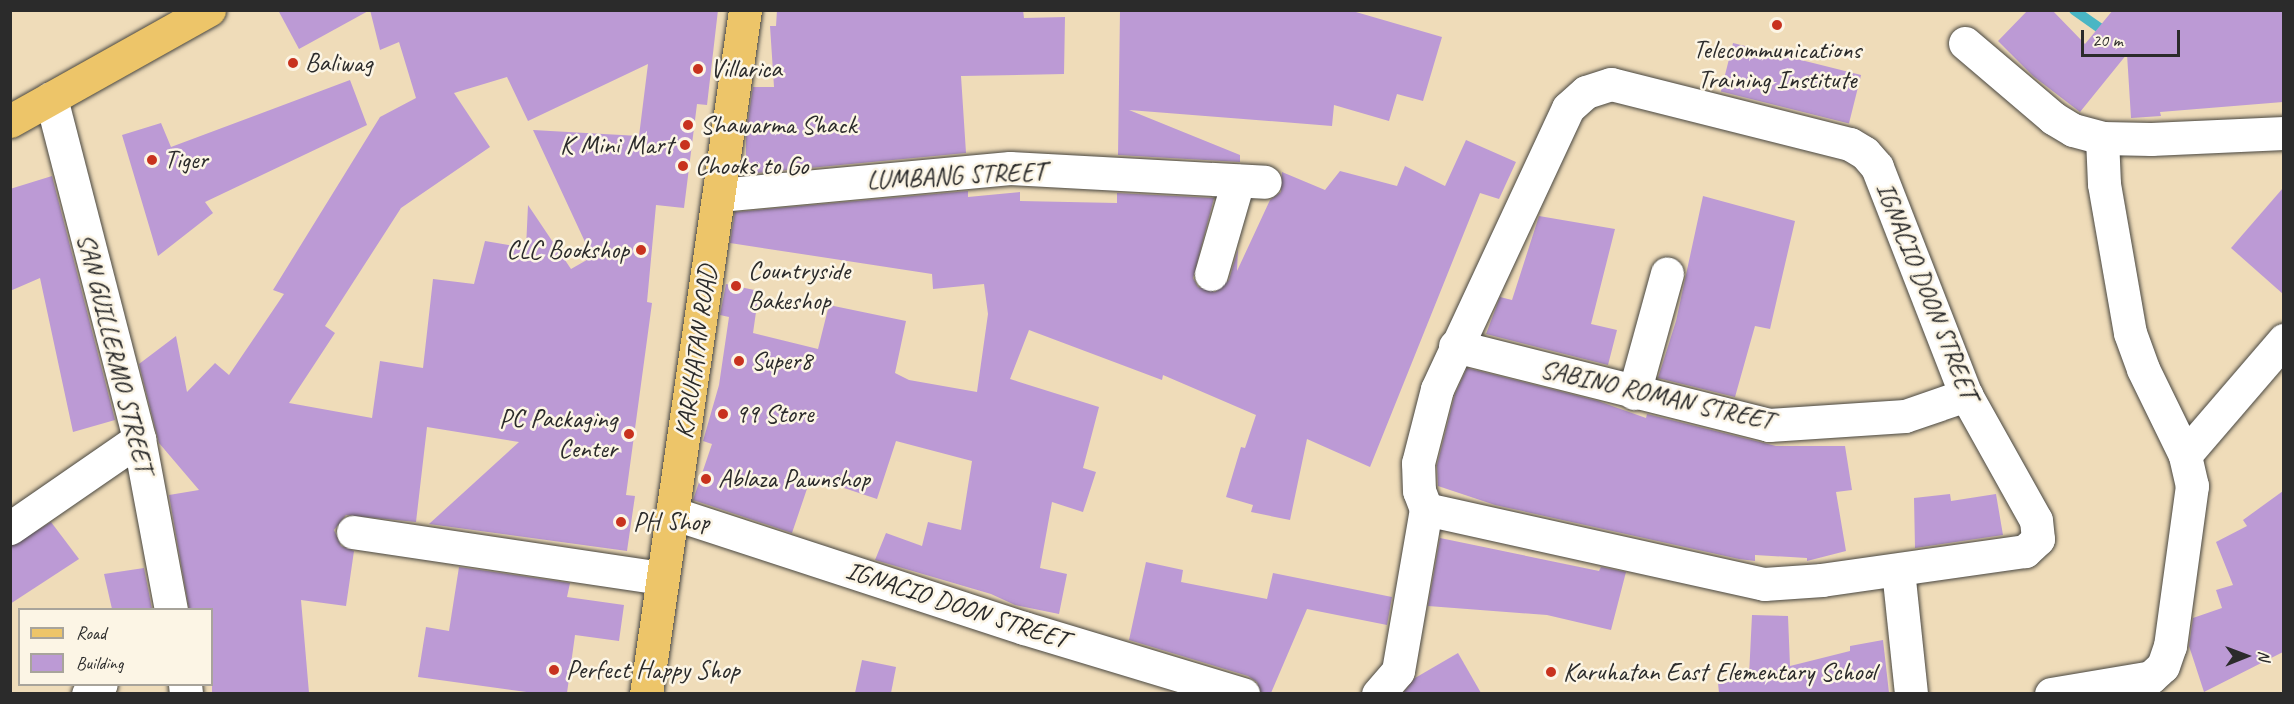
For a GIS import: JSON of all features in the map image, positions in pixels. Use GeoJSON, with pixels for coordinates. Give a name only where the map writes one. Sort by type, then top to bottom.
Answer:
{"type":"FeatureCollection","features":[{"type":"Feature","properties":{"kind":"main road"},"geometry":{"type":"LineString","coordinates":[[10,121],[209,10]]}},
{"type":"Feature","properties":{"kind":"main road","name":"KARUHATAN ROAD"},"geometry":{"type":"LineString","coordinates":[[646,693],[745,10]]}},
{"type":"Feature","properties":{"kind":"street"},"geometry":{"type":"LineString","coordinates":[[1965,43],[2053,118],[2073,130],[2102,138],[2283,133]]}},
{"type":"Feature","properties":{"kind":"street","name":"IGNACIO DOON STREET"},"geometry":{"type":"LineString","coordinates":[[1378,693],[1398,671],[1426,509],[1419,491],[1418,463],[1437,389],[1455,346],[1568,108],[1586,92],[1611,84],[1850,144],[1865,153],[1877,167],[1966,395],[2036,520],[2038,539],[2025,551],[1898,570],[1764,584],[1426,509]]}},
{"type":"Feature","properties":{"kind":"street","name":"SAN GUILLERMO STREET"},"geometry":{"type":"LineString","coordinates":[[51,98],[139,439],[171,608]]}},
{"type":"Feature","properties":{"kind":"street"},"geometry":{"type":"LineString","coordinates":[[2051,693],[2155,685],[2170,646],[2192,486],[2185,455],[2143,369],[2130,333],[2104,184],[2102,138]]}},
{"type":"Feature","properties":{"kind":"street","name":"LUMBANG STREET"},"geometry":{"type":"LineString","coordinates":[[719,195],[1010,168],[1252,181],[1211,274]]}},
{"type":"Feature","properties":{"kind":"street"},"geometry":{"type":"LineString","coordinates":[[1634,393],[1667,273]]}},
{"type":"Feature","properties":{"kind":"street"},"geometry":{"type":"LineString","coordinates":[[2185,455],[2283,340]]}},
{"type":"Feature","properties":{"kind":"street","name":"SABINO ROMAN STREET"},"geometry":{"type":"LineString","coordinates":[[1455,346],[1634,393],[1769,425],[1905,416],[1966,395]]}},
{"type":"Feature","properties":{"kind":"street"},"geometry":{"type":"LineString","coordinates":[[10,528],[139,439]]}},
{"type":"Feature","properties":{"kind":"street","name":"IGNACIO DOON STREET"},"geometry":{"type":"LineString","coordinates":[[672,513],[1024,628],[1243,693]]}},
{"type":"Feature","properties":{"kind":"street"},"geometry":{"type":"LineString","coordinates":[[353,532],[662,578]]}},
{"type":"Feature","properties":{"kind":"street"},"geometry":{"type":"LineString","coordinates":[[1898,570],[1911,693]]}},
{"type":"Feature","properties":{"kind":"building"},"geometry":{"type":"Polygon","coordinates":[[[278,10],[370,10],[299,49],[278,10]]]}},
{"type":"Feature","properties":{"kind":"building"},"geometry":{"type":"Polygon","coordinates":[[[370,10],[718,10],[707,105],[697,104],[684,208],[656,205],[647,302],[652,303],[626,495],[635,496],[627,551],[429,524],[519,442],[427,427],[416,522],[346,515],[334,530],[341,546],[354,551],[346,606],[301,600],[309,693],[212,693],[213,608],[189,608],[169,495],[199,490],[159,443],[139,364],[176,336],[187,392],[215,363],[229,375],[284,294],[273,290],[380,117],[416,98],[399,42],[380,50],[370,10]],[[648,64],[528,121],[507,77],[454,93],[490,147],[401,208],[325,326],[335,333],[289,403],[372,418],[380,361],[423,368],[433,279],[474,284],[485,241],[526,248],[528,205],[571,269],[592,257],[533,130],[639,136],[648,64]]]}},
{"type":"Feature","properties":{"kind":"building"},"geometry":{"type":"Polygon","coordinates":[[[777,10],[1023,10],[1024,18],[1065,17],[1064,74],[961,76],[966,153],[746,174],[746,134],[753,87],[774,87],[770,26],[776,26],[777,10]]]}},
{"type":"Feature","properties":{"kind":"building"},"geometry":{"type":"Polygon","coordinates":[[[1120,10],[1349,10],[1442,37],[1423,101],[1397,94],[1389,121],[1334,105],[1332,126],[1129,110],[1240,155],[1240,162],[1118,155],[1120,10]]]}},
{"type":"Feature","properties":{"kind":"building"},"geometry":{"type":"Polygon","coordinates":[[[2028,10],[2052,10],[2085,44],[2113,10],[2283,10],[2283,102],[2160,112],[2161,116],[2131,118],[2127,54],[2080,112],[2033,76],[1998,41],[2028,10]]]}},
{"type":"Feature","properties":{"kind":"building"},"geometry":{"type":"Polygon","coordinates":[[[1733,43],[1861,75],[1849,123],[1721,92],[1733,43]]]}},
{"type":"Feature","properties":{"kind":"building"},"geometry":{"type":"Polygon","coordinates":[[[350,80],[367,125],[205,202],[213,213],[158,256],[122,135],[161,123],[171,147],[350,80]]]}},
{"type":"Feature","properties":{"kind":"building"},"geometry":{"type":"Polygon","coordinates":[[[1466,140],[1516,162],[1499,199],[1480,193],[1370,467],[1307,439],[1290,520],[1251,512],[1253,505],[1226,497],[1241,447],[1245,448],[1256,415],[1163,375],[1162,380],[1029,330],[1010,379],[1099,407],[1083,468],[1096,472],[1083,512],[1052,502],[1040,568],[1067,574],[1059,614],[1015,605],[991,594],[875,560],[886,533],[922,546],[928,522],[961,530],[972,461],[896,441],[877,499],[811,477],[792,533],[693,500],[712,444],[703,441],[719,385],[729,317],[720,315],[726,284],[759,291],[753,333],[818,349],[829,305],[906,321],[895,373],[909,380],[977,392],[988,314],[984,284],[933,289],[932,274],[730,243],[735,212],[968,191],[968,197],[1020,192],[1020,201],[1117,203],[1117,193],[1214,198],[1193,278],[1198,287],[1215,292],[1229,280],[1238,249],[1237,271],[1270,200],[1281,192],[1282,172],[1325,190],[1340,171],[1397,186],[1405,166],[1445,186],[1466,140]]]}},
{"type":"Feature","properties":{"kind":"building"},"geometry":{"type":"Polygon","coordinates":[[[52,176],[115,420],[73,432],[40,278],[10,291],[10,189],[52,176]]]}},
{"type":"Feature","properties":{"kind":"building"},"geometry":{"type":"Polygon","coordinates":[[[2283,188],[2283,294],[2231,248],[2283,188]]]}},
{"type":"Feature","properties":{"kind":"building"},"geometry":{"type":"Polygon","coordinates":[[[1703,196],[1795,221],[1770,329],[1755,326],[1735,397],[1658,378],[1676,321],[1703,196]]]}},
{"type":"Feature","properties":{"kind":"building"},"geometry":{"type":"Polygon","coordinates":[[[1539,216],[1615,229],[1591,324],[1617,330],[1608,365],[1486,334],[1500,297],[1512,300],[1539,216]]]}},
{"type":"Feature","properties":{"kind":"building"},"geometry":{"type":"Polygon","coordinates":[[[1467,368],[1598,401],[1646,418],[1647,414],[1776,446],[1845,446],[1852,490],[1836,492],[1846,551],[1807,561],[1807,558],[1755,555],[1755,561],[1739,559],[1495,505],[1438,486],[1437,465],[1455,394],[1467,368]]]}},
{"type":"Feature","properties":{"kind":"building"},"geometry":{"type":"Polygon","coordinates":[[[2283,491],[2283,652],[2204,692],[2189,646],[2193,618],[2222,608],[2216,590],[2233,585],[2216,542],[2247,526],[2243,520],[2283,491]]]}},
{"type":"Feature","properties":{"kind":"building"},"geometry":{"type":"Polygon","coordinates":[[[1950,494],[1951,501],[1996,494],[2003,535],[1915,548],[1914,498],[1950,494]]]}},
{"type":"Feature","properties":{"kind":"building"},"geometry":{"type":"Polygon","coordinates":[[[51,522],[79,559],[10,604],[10,547],[51,522]]]}},
{"type":"Feature","properties":{"kind":"building"},"geometry":{"type":"Polygon","coordinates":[[[1440,538],[1599,571],[1601,567],[1626,572],[1611,630],[1547,615],[1428,606],[1440,538]]]}},
{"type":"Feature","properties":{"kind":"building"},"geometry":{"type":"Polygon","coordinates":[[[1146,562],[1183,570],[1181,582],[1267,599],[1273,573],[1392,597],[1387,625],[1307,609],[1271,693],[1261,693],[1257,682],[1248,676],[1129,640],[1146,562]]]}},
{"type":"Feature","properties":{"kind":"building"},"geometry":{"type":"Polygon","coordinates":[[[459,567],[570,583],[567,597],[624,605],[619,641],[575,635],[567,693],[534,693],[418,677],[426,627],[449,631],[459,567]]]}},
{"type":"Feature","properties":{"kind":"building"},"geometry":{"type":"Polygon","coordinates":[[[144,568],[152,608],[112,608],[104,574],[144,568]]]}},
{"type":"Feature","properties":{"kind":"building"},"geometry":{"type":"Polygon","coordinates":[[[1752,615],[1788,616],[1790,666],[1850,651],[1850,646],[1883,640],[1889,693],[1719,693],[1718,683],[1749,676],[1752,615]]]}},
{"type":"Feature","properties":{"kind":"building"},"geometry":{"type":"Polygon","coordinates":[[[1458,653],[1481,693],[1403,693],[1415,678],[1458,653]]]}},
{"type":"Feature","properties":{"kind":"building"},"geometry":{"type":"Polygon","coordinates":[[[862,660],[896,667],[891,693],[855,693],[862,660]]]}},
{"type":"Feature","properties":{"kind":"waterway"},"geometry":{"type":"LineString","coordinates":[[2074,10],[2108,34]]}},
{"type":"Feature","properties":{"kind":"place","name":"Telecommunications Training Institute"},"geometry":{"type":"Point","coordinates":[1777,25]}},
{"type":"Feature","properties":{"kind":"place","name":"Baliwag"},"geometry":{"type":"Point","coordinates":[293,63]}},
{"type":"Feature","properties":{"kind":"place","name":"Villarica"},"geometry":{"type":"Point","coordinates":[698,69]}},
{"type":"Feature","properties":{"kind":"place","name":"Shawarma Shack"},"geometry":{"type":"Point","coordinates":[688,125]}},
{"type":"Feature","properties":{"kind":"place","name":"K Mini Mart"},"geometry":{"type":"Point","coordinates":[685,145]}},
{"type":"Feature","properties":{"kind":"place","name":"Tiger"},"geometry":{"type":"Point","coordinates":[152,160]}},
{"type":"Feature","properties":{"kind":"place","name":"Chooks to Go"},"geometry":{"type":"Point","coordinates":[683,166]}},
{"type":"Feature","properties":{"kind":"place","name":"CLC Bookshop"},"geometry":{"type":"Point","coordinates":[641,250]}},
{"type":"Feature","properties":{"kind":"place","name":"Countryside Bakeshop"},"geometry":{"type":"Point","coordinates":[736,286]}},
{"type":"Feature","properties":{"kind":"place","name":"Super8"},"geometry":{"type":"Point","coordinates":[739,361]}},
{"type":"Feature","properties":{"kind":"place","name":"99 Store"},"geometry":{"type":"Point","coordinates":[723,414]}},
{"type":"Feature","properties":{"kind":"place","name":"PC Packaging Center"},"geometry":{"type":"Point","coordinates":[629,434]}},
{"type":"Feature","properties":{"kind":"place","name":"Ablaza Pawnshop"},"geometry":{"type":"Point","coordinates":[706,479]}},
{"type":"Feature","properties":{"kind":"place","name":"PH Shop"},"geometry":{"type":"Point","coordinates":[621,522]}},
{"type":"Feature","properties":{"kind":"place","name":"Perfect Happy Shop"},"geometry":{"type":"Point","coordinates":[554,670]}},
{"type":"Feature","properties":{"kind":"place","name":"Karuhatan East Elementary School"},"geometry":{"type":"Point","coordinates":[1551,672]}}]}
